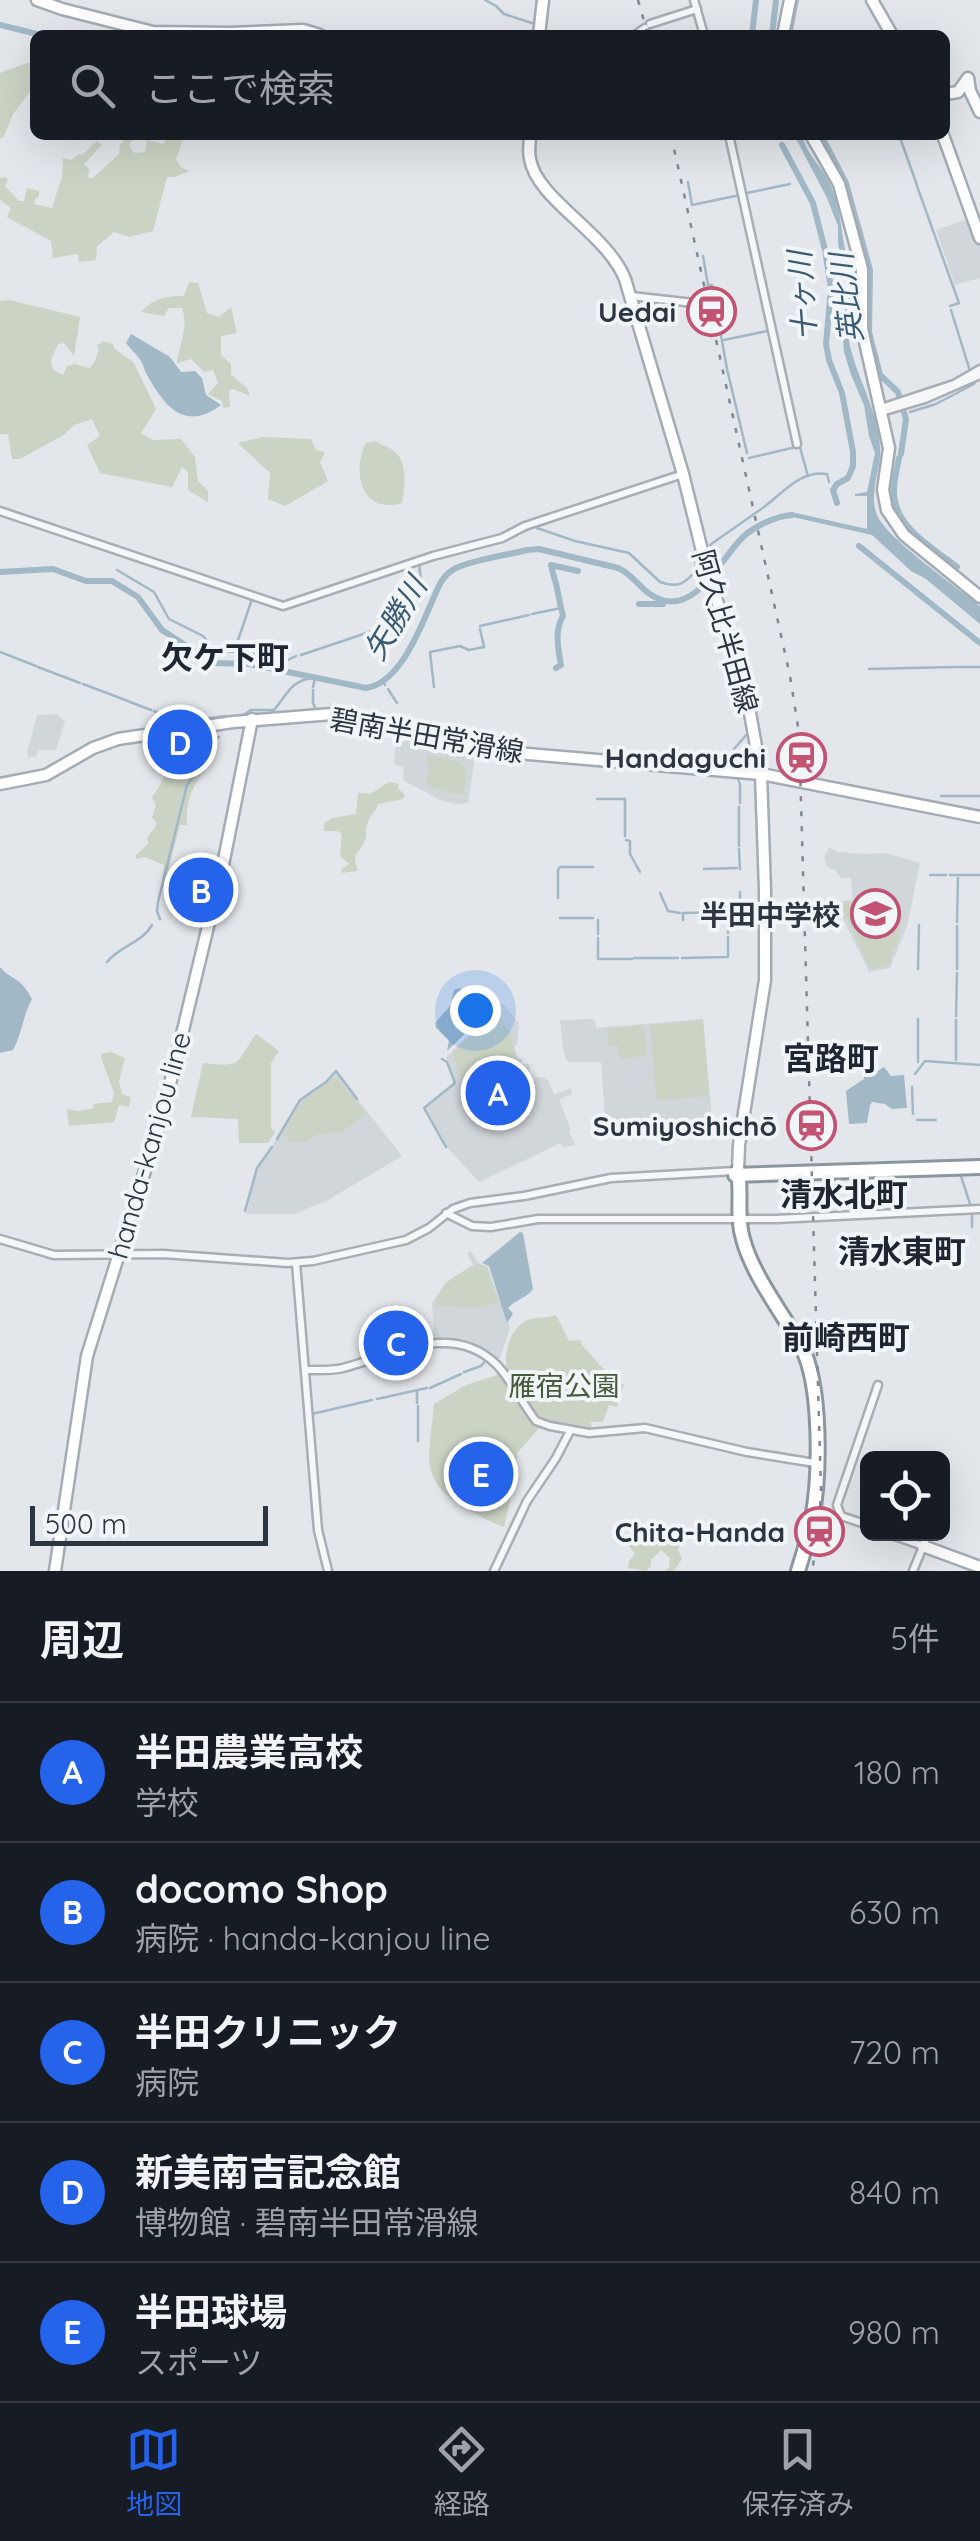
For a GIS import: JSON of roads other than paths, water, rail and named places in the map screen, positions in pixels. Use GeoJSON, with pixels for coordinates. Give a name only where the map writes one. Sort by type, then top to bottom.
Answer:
{"type":"FeatureCollection","features":[{"type":"Feature","properties":{"kind":"highway"},"geometry":{"type":"LineString","coordinates":[[798,1571],[814,1507],[815,1391],[810,1365],[743,1240],[738,1219],[738,1174],[980,1165]]}},
{"type":"Feature","properties":{"kind":"main road"},"geometry":{"type":"LineString","coordinates":[[37,0],[146,30]]}},
{"type":"Feature","properties":{"kind":"main road"},"geometry":{"type":"LineString","coordinates":[[540,30],[543,0]]}},
{"type":"Feature","properties":{"kind":"main road"},"geometry":{"type":"LineString","coordinates":[[784,30],[790,0]]}},
{"type":"Feature","properties":{"kind":"main road"},"geometry":{"type":"LineString","coordinates":[[870,0],[887,30]]}},
{"type":"Feature","properties":{"kind":"main road"},"geometry":{"type":"LineString","coordinates":[[950,93],[958,92],[968,79],[980,112]]}},
{"type":"Feature","properties":{"kind":"main road","name":"阿久比半田線"},"geometry":{"type":"LineString","coordinates":[[530,140],[530,159],[537,177],[610,252],[622,270],[744,687],[761,774],[766,980],[739,1145],[738,1174]]}},
{"type":"Feature","properties":{"kind":"main road"},"geometry":{"type":"LineString","coordinates":[[814,140],[839,184],[861,263],[862,329],[889,448],[883,498],[891,519],[904,535],[980,597]]}},
{"type":"Feature","properties":{"kind":"main road"},"geometry":{"type":"LineString","coordinates":[[947,140],[980,225]]}},
{"type":"Feature","properties":{"kind":"main road"},"geometry":{"type":"LineString","coordinates":[[947,140],[980,238]]}},
{"type":"Feature","properties":{"kind":"main road","name":"碧南半田常滑線"},"geometry":{"type":"LineString","coordinates":[[0,784],[46,775],[93,748],[118,739],[250,720],[332,714],[494,751],[761,774],[980,817]]}},
{"type":"Feature","properties":{"kind":"main road","name":"handa-kanjou line"},"geometry":{"type":"LineString","coordinates":[[53,1571],[77,1381],[161,1106],[250,720]]}},
{"type":"Feature","properties":{"kind":"main road"},"geometry":{"type":"LineString","coordinates":[[923,1546],[980,1568]]}},
{"type":"Feature","properties":{"kind":"street"},"geometry":{"type":"LineString","coordinates":[[694,0],[702,30]]}},
{"type":"Feature","properties":{"kind":"street"},"geometry":{"type":"LineString","coordinates":[[642,30],[696,9]]}},
{"type":"Feature","properties":{"kind":"street"},"geometry":{"type":"LineString","coordinates":[[731,140],[797,444]]}},
{"type":"Feature","properties":{"kind":"street"},"geometry":{"type":"LineString","coordinates":[[630,296],[694,303]]}},
{"type":"Feature","properties":{"kind":"street"},"geometry":{"type":"LineString","coordinates":[[880,410],[884,412],[980,372]]}},
{"type":"Feature","properties":{"kind":"street"},"geometry":{"type":"LineString","coordinates":[[0,512],[282,606],[433,556],[502,538],[525,526],[683,474]]}},
{"type":"Feature","properties":{"kind":"street"},"geometry":{"type":"LineString","coordinates":[[0,1239],[54,1255],[333,1262],[408,1244],[470,1203],[611,1178],[738,1174]]}},
{"type":"Feature","properties":{"kind":"street"},"geometry":{"type":"LineString","coordinates":[[448,1214],[472,1226],[491,1227],[538,1220],[738,1219],[980,1209]]}},
{"type":"Feature","properties":{"kind":"street"},"geometry":{"type":"LineString","coordinates":[[296,1264],[318,1530],[328,1571]]}},
{"type":"Feature","properties":{"kind":"street"},"geometry":{"type":"LineString","coordinates":[[304,1370],[343,1368],[433,1342],[460,1344],[476,1349],[496,1365],[536,1420],[570,1431],[606,1433],[644,1428],[815,1465]]}},
{"type":"Feature","properties":{"kind":"street"},"geometry":{"type":"LineString","coordinates":[[860,1522],[841,1516],[837,1505],[878,1385]]}},
{"type":"Feature","properties":{"kind":"street"},"geometry":{"type":"LineString","coordinates":[[494,1571],[527,1501],[570,1431]]}},
{"type":"Feature","properties":{"kind":"street"},"geometry":{"type":"LineString","coordinates":[[909,1541],[923,1546]]}},
{"type":"Feature","properties":{"kind":"street"},"geometry":{"type":"LineString","coordinates":[[912,1571],[925,1541]]}},
{"type":"Feature","properties":{"kind":"water"},"geometry":{"type":"Polygon","coordinates":[[[797,140],[804,140],[832,188],[854,277],[855,301],[848,336],[878,431],[880,454],[874,498],[877,515],[908,549],[980,606],[980,624],[872,535],[784,515],[796,513],[867,529],[867,496],[855,494],[867,492],[875,453],[864,405],[844,352],[842,323],[848,284],[838,244],[838,226],[797,140]]]}},
{"type":"Feature","properties":{"kind":"water"},"geometry":{"type":"Polygon","coordinates":[[[131,334],[170,357],[181,372],[195,371],[202,378],[206,395],[221,405],[197,416],[187,416],[169,406],[126,343],[131,334]]]}},
{"type":"Feature","properties":{"kind":"water"},"geometry":{"type":"Polygon","coordinates":[[[0,967],[32,999],[13,1050],[0,1053],[0,967]]]}},
{"type":"Feature","properties":{"kind":"water"},"geometry":{"type":"Polygon","coordinates":[[[460,988],[492,1008],[447,1051],[449,1040],[435,1023],[450,1006],[454,990],[460,988]]]}},
{"type":"Feature","properties":{"kind":"water"},"geometry":{"type":"Polygon","coordinates":[[[868,1057],[876,1072],[884,1067],[891,1076],[904,1075],[907,1108],[892,1109],[872,1102],[867,1123],[849,1124],[846,1091],[864,1079],[864,1060],[868,1057]]]}},
{"type":"Feature","properties":{"kind":"water"},"geometry":{"type":"Polygon","coordinates":[[[520,1232],[533,1289],[508,1308],[513,1314],[507,1323],[489,1266],[482,1263],[520,1232]]]}},
{"type":"Feature","properties":{"kind":"waterway"},"geometry":{"type":"LineString","coordinates":[[485,0],[504,14],[535,24],[534,30]]}},
{"type":"Feature","properties":{"kind":"waterway","name":"十ヶ川"},"geometry":{"type":"LineString","coordinates":[[753,30],[756,0]]}},
{"type":"Feature","properties":{"kind":"waterway"},"geometry":{"type":"LineString","coordinates":[[773,30],[776,0]]}},
{"type":"Feature","properties":{"kind":"waterway","name":"英比川"},"geometry":{"type":"LineString","coordinates":[[790,30],[796,0]]}},
{"type":"Feature","properties":{"kind":"waterway"},"geometry":{"type":"LineString","coordinates":[[535,24],[537,1]]}},
{"type":"Feature","properties":{"kind":"waterway"},"geometry":{"type":"LineString","coordinates":[[0,25],[30,32]]}},
{"type":"Feature","properties":{"kind":"waterway","name":"英比川"},"geometry":{"type":"LineString","coordinates":[[824,140],[846,183],[870,270],[869,332],[880,375],[898,392],[906,419],[901,454]]}},
{"type":"Feature","properties":{"kind":"waterway"},"geometry":{"type":"LineString","coordinates":[[901,140],[917,185]]}},
{"type":"Feature","properties":{"kind":"waterway","name":"十ヶ川"},"geometry":{"type":"LineString","coordinates":[[782,145],[813,203],[831,288],[826,344],[842,393],[853,452],[848,478],[833,490],[837,503]]}},
{"type":"Feature","properties":{"kind":"waterway"},"geometry":{"type":"LineString","coordinates":[[688,182],[692,205],[740,195]]}},
{"type":"Feature","properties":{"kind":"waterway"},"geometry":{"type":"LineString","coordinates":[[747,193],[790,184]]}},
{"type":"Feature","properties":{"kind":"waterway"},"geometry":{"type":"LineString","coordinates":[[917,186],[959,303],[950,306]]}},
{"type":"Feature","properties":{"kind":"waterway"},"geometry":{"type":"LineString","coordinates":[[703,256],[747,453]]}},
{"type":"Feature","properties":{"kind":"waterway"},"geometry":{"type":"LineString","coordinates":[[951,310],[970,371]]}},
{"type":"Feature","properties":{"kind":"waterway"},"geometry":{"type":"LineString","coordinates":[[724,340],[767,331]]}},
{"type":"Feature","properties":{"kind":"waterway"},"geometry":{"type":"LineString","coordinates":[[910,412],[936,404],[974,382]]}},
{"type":"Feature","properties":{"kind":"waterway"},"geometry":{"type":"LineString","coordinates":[[799,444],[808,476]]}},
{"type":"Feature","properties":{"kind":"waterway"},"geometry":{"type":"LineString","coordinates":[[749,458],[796,447]]}},
{"type":"Feature","properties":{"kind":"waterway","name":"英比川"},"geometry":{"type":"LineString","coordinates":[[899,458],[894,490],[900,515],[916,535],[957,567]]}},
{"type":"Feature","properties":{"kind":"waterway"},"geometry":{"type":"LineString","coordinates":[[710,545],[800,479],[827,474],[829,482]]}},
{"type":"Feature","properties":{"kind":"waterway","name":"矢勝川"},"geometry":{"type":"LineString","coordinates":[[0,572],[53,569],[86,581],[112,581],[138,597],[162,630],[213,663],[249,664],[366,688],[390,676],[399,665],[441,583],[458,567],[539,549],[618,568],[655,597],[675,601],[698,590],[748,533],[792,515]]}},
{"type":"Feature","properties":{"kind":"waterway"},"geometry":{"type":"LineString","coordinates":[[424,562],[501,542],[533,527]]}},
{"type":"Feature","properties":{"kind":"waterway"},"geometry":{"type":"LineString","coordinates":[[537,528],[629,553],[660,582],[672,585],[685,581],[697,569],[694,552]]}},
{"type":"Feature","properties":{"kind":"waterway","name":"十ヶ川"},"geometry":{"type":"LineString","coordinates":[[859,546],[980,643]]}},
{"type":"Feature","properties":{"kind":"waterway"},"geometry":{"type":"LineString","coordinates":[[301,655],[408,619],[422,588],[419,564]]}},
{"type":"Feature","properties":{"kind":"waterway"},"geometry":{"type":"LineString","coordinates":[[555,581],[551,565],[578,571]]}},
{"type":"Feature","properties":{"kind":"waterway"},"geometry":{"type":"LineString","coordinates":[[555,582],[552,565],[577,570]]}},
{"type":"Feature","properties":{"kind":"waterway"},"geometry":{"type":"LineString","coordinates":[[117,570],[154,592],[169,619],[203,636],[215,651],[288,660],[296,656]]}},
{"type":"Feature","properties":{"kind":"waterway"},"geometry":{"type":"LineString","coordinates":[[556,583],[561,608]]}},
{"type":"Feature","properties":{"kind":"waterway"},"geometry":{"type":"LineString","coordinates":[[532,614],[561,608],[556,584]]}},
{"type":"Feature","properties":{"kind":"waterway"},"geometry":{"type":"LineString","coordinates":[[235,649],[252,599]]}},
{"type":"Feature","properties":{"kind":"waterway"},"geometry":{"type":"LineString","coordinates":[[639,604],[663,604]]}},
{"type":"Feature","properties":{"kind":"waterway"},"geometry":{"type":"LineString","coordinates":[[556,668],[561,665],[557,640],[562,611]]}},
{"type":"Feature","properties":{"kind":"waterway"},"geometry":{"type":"LineString","coordinates":[[480,626],[529,615]]}},
{"type":"Feature","properties":{"kind":"waterway"},"geometry":{"type":"LineString","coordinates":[[434,687],[430,652],[460,646],[469,650],[484,647],[480,629]]}},
{"type":"Feature","properties":{"kind":"waterway"},"geometry":{"type":"LineString","coordinates":[[0,652],[36,666]]}},
{"type":"Feature","properties":{"kind":"waterway"},"geometry":{"type":"LineString","coordinates":[[38,667],[80,683]]}},
{"type":"Feature","properties":{"kind":"waterway"},"geometry":{"type":"LineString","coordinates":[[869,669],[953,667]]}},
{"type":"Feature","properties":{"kind":"waterway"},"geometry":{"type":"LineString","coordinates":[[955,667],[980,667]]}},
{"type":"Feature","properties":{"kind":"waterway"},"geometry":{"type":"LineString","coordinates":[[242,716],[251,710],[274,710],[294,685],[313,678]]}},
{"type":"Feature","properties":{"kind":"waterway"},"geometry":{"type":"LineString","coordinates":[[313,687],[315,678]]}},
{"type":"Feature","properties":{"kind":"waterway"},"geometry":{"type":"LineString","coordinates":[[83,684],[128,701]]}},
{"type":"Feature","properties":{"kind":"waterway"},"geometry":{"type":"LineString","coordinates":[[388,689],[397,703]]}},
{"type":"Feature","properties":{"kind":"waterway"},"geometry":{"type":"LineString","coordinates":[[313,690],[317,712]]}},
{"type":"Feature","properties":{"kind":"waterway"},"geometry":{"type":"LineString","coordinates":[[130,702],[151,710]]}},
{"type":"Feature","properties":{"kind":"waterway"},"geometry":{"type":"LineString","coordinates":[[154,711],[189,724]]}},
{"type":"Feature","properties":{"kind":"waterway"},"geometry":{"type":"LineString","coordinates":[[202,721],[229,717]]}},
{"type":"Feature","properties":{"kind":"waterway"},"geometry":{"type":"LineString","coordinates":[[734,766],[734,749],[748,733]]}},
{"type":"Feature","properties":{"kind":"waterway"},"geometry":{"type":"LineString","coordinates":[[160,919],[158,902],[187,785],[201,767],[207,743],[219,737]]}},
{"type":"Feature","properties":{"kind":"waterway"},"geometry":{"type":"LineString","coordinates":[[737,775],[740,803]]}},
{"type":"Feature","properties":{"kind":"waterway"},"geometry":{"type":"LineString","coordinates":[[941,796],[980,796]]}},
{"type":"Feature","properties":{"kind":"waterway"},"geometry":{"type":"LineString","coordinates":[[597,799],[625,799],[625,836]]}},
{"type":"Feature","properties":{"kind":"waterway"},"geometry":{"type":"LineString","coordinates":[[739,807],[739,846]]}},
{"type":"Feature","properties":{"kind":"waterway"},"geometry":{"type":"LineString","coordinates":[[626,840],[630,841],[630,854],[640,872]]}},
{"type":"Feature","properties":{"kind":"waterway"},"geometry":{"type":"LineString","coordinates":[[739,849],[740,869]]}},
{"type":"Feature","properties":{"kind":"waterway"},"geometry":{"type":"LineString","coordinates":[[558,898],[560,867],[593,867]]}},
{"type":"Feature","properties":{"kind":"waterway"},"geometry":{"type":"LineString","coordinates":[[704,869],[737,868]]}},
{"type":"Feature","properties":{"kind":"waterway"},"geometry":{"type":"LineString","coordinates":[[930,875],[946,875]]}},
{"type":"Feature","properties":{"kind":"waterway"},"geometry":{"type":"LineString","coordinates":[[950,875],[980,875]]}},
{"type":"Feature","properties":{"kind":"waterway"},"geometry":{"type":"LineString","coordinates":[[957,922],[958,878]]}},
{"type":"Feature","properties":{"kind":"waterway"},"geometry":{"type":"LineString","coordinates":[[683,920],[683,913],[740,912],[740,892]]}},
{"type":"Feature","properties":{"kind":"waterway"},"geometry":{"type":"LineString","coordinates":[[660,893],[668,911],[680,913]]}},
{"type":"Feature","properties":{"kind":"waterway"},"geometry":{"type":"LineString","coordinates":[[728,915],[728,933]]}},
{"type":"Feature","properties":{"kind":"waterway"},"geometry":{"type":"LineString","coordinates":[[560,918],[593,918]]}},
{"type":"Feature","properties":{"kind":"waterway"},"geometry":{"type":"LineString","coordinates":[[598,920],[598,934]]}},
{"type":"Feature","properties":{"kind":"waterway"},"geometry":{"type":"LineString","coordinates":[[107,962],[152,925]]}},
{"type":"Feature","properties":{"kind":"waterway"},"geometry":{"type":"LineString","coordinates":[[918,969],[919,925]]}},
{"type":"Feature","properties":{"kind":"waterway"},"geometry":{"type":"LineString","coordinates":[[957,926],[957,969]]}},
{"type":"Feature","properties":{"kind":"waterway"},"geometry":{"type":"LineString","coordinates":[[682,958],[728,957],[728,937]]}},
{"type":"Feature","properties":{"kind":"waterway"},"geometry":{"type":"LineString","coordinates":[[598,938],[598,959],[632,959]]}},
{"type":"Feature","properties":{"kind":"waterway"},"geometry":{"type":"LineString","coordinates":[[634,958],[678,958]]}},
{"type":"Feature","properties":{"kind":"waterway"},"geometry":{"type":"LineString","coordinates":[[956,1016],[957,973]]}},
{"type":"Feature","properties":{"kind":"waterway"},"geometry":{"type":"LineString","coordinates":[[918,1019],[918,1062]]}},
{"type":"Feature","properties":{"kind":"waterway"},"geometry":{"type":"LineString","coordinates":[[956,1020],[956,1060]]}},
{"type":"Feature","properties":{"kind":"waterway"},"geometry":{"type":"LineString","coordinates":[[442,1059],[455,1083],[424,1108],[446,1147]]}},
{"type":"Feature","properties":{"kind":"waterway"},"geometry":{"type":"LineString","coordinates":[[915,1074],[925,1061],[980,1065]]}},
{"type":"Feature","properties":{"kind":"waterway"},"geometry":{"type":"LineString","coordinates":[[277,1139],[300,1100],[336,1071],[357,1099]]}},
{"type":"Feature","properties":{"kind":"waterway"},"geometry":{"type":"LineString","coordinates":[[912,1087],[913,1114]]}},
{"type":"Feature","properties":{"kind":"waterway"},"geometry":{"type":"LineString","coordinates":[[917,1120],[936,1120]]}},
{"type":"Feature","properties":{"kind":"waterway"},"geometry":{"type":"LineString","coordinates":[[245,1211],[257,1168],[272,1147]]}},
{"type":"Feature","properties":{"kind":"waterway"},"geometry":{"type":"LineString","coordinates":[[960,1173],[971,1207]]}},
{"type":"Feature","properties":{"kind":"waterway"},"geometry":{"type":"LineString","coordinates":[[972,1212],[972,1227]]}},
{"type":"Feature","properties":{"kind":"waterway"},"geometry":{"type":"LineString","coordinates":[[464,1372],[486,1360]]}},
{"type":"Feature","properties":{"kind":"waterway"},"geometry":{"type":"LineString","coordinates":[[430,1388],[461,1374]]}},
{"type":"Feature","properties":{"kind":"waterway"},"geometry":{"type":"LineString","coordinates":[[377,1399],[427,1388]]}},
{"type":"Feature","properties":{"kind":"waterway"},"geometry":{"type":"LineString","coordinates":[[417,1390],[417,1403]]}},
{"type":"Feature","properties":{"kind":"waterway"},"geometry":{"type":"LineString","coordinates":[[312,1414],[372,1400]]}},
{"type":"Feature","properties":{"kind":"waterway"},"geometry":{"type":"LineString","coordinates":[[418,1406],[418,1441]]}},
{"type":"Feature","properties":{"kind":"railway"},"geometry":{"type":"LineString","coordinates":[[638,0],[647,30]]}},
{"type":"Feature","properties":{"kind":"railway"},"geometry":{"type":"LineString","coordinates":[[672,140],[790,676],[799,733],[821,1489],[812,1571]]}},
{"type":"Feature","properties":{"kind":"place","name":"Uedai"},"geometry":{"type":"Point","coordinates":[711,311]}},
{"type":"Feature","properties":{"kind":"place","name":"新美南吉記念館"},"geometry":{"type":"Point","coordinates":[180,742]}},
{"type":"Feature","properties":{"kind":"place","name":"Handaguchi"},"geometry":{"type":"Point","coordinates":[801,757]}},
{"type":"Feature","properties":{"kind":"place","name":"docomo Shop"},"geometry":{"type":"Point","coordinates":[201,890]}},
{"type":"Feature","properties":{"kind":"place","name":"半田中学校"},"geometry":{"type":"Point","coordinates":[875,914]}},
{"type":"Feature","properties":{"kind":"place","name":"半田農業高校"},"geometry":{"type":"Point","coordinates":[498,1093]}},
{"type":"Feature","properties":{"kind":"place","name":"Sumiyoshichō"},"geometry":{"type":"Point","coordinates":[812,1125]}},
{"type":"Feature","properties":{"kind":"place","name":"半田クリニック"},"geometry":{"type":"Point","coordinates":[396,1343]}},
{"type":"Feature","properties":{"kind":"place","name":"半田球場"},"geometry":{"type":"Point","coordinates":[481,1474]}},
{"type":"Feature","properties":{"kind":"place","name":"Chita-Handa"},"geometry":{"type":"Point","coordinates":[820,1531]}},
{"type":"Feature","properties":{"kind":"district","name":"欠ケ下町"},"geometry":{"type":"Point","coordinates":[225,657]}},
{"type":"Feature","properties":{"kind":"district","name":"宮路町"},"geometry":{"type":"Point","coordinates":[831,1058]}},
{"type":"Feature","properties":{"kind":"district","name":"清水北町"},"geometry":{"type":"Point","coordinates":[844,1194]}},
{"type":"Feature","properties":{"kind":"district","name":"清水東町"},"geometry":{"type":"Point","coordinates":[902,1251]}},
{"type":"Feature","properties":{"kind":"district","name":"前崎西町"},"geometry":{"type":"Point","coordinates":[846,1337]}},
{"type":"Feature","properties":{"kind":"park label","name":"雁宿公園"},"geometry":{"type":"Point","coordinates":[564,1385]}}]}
